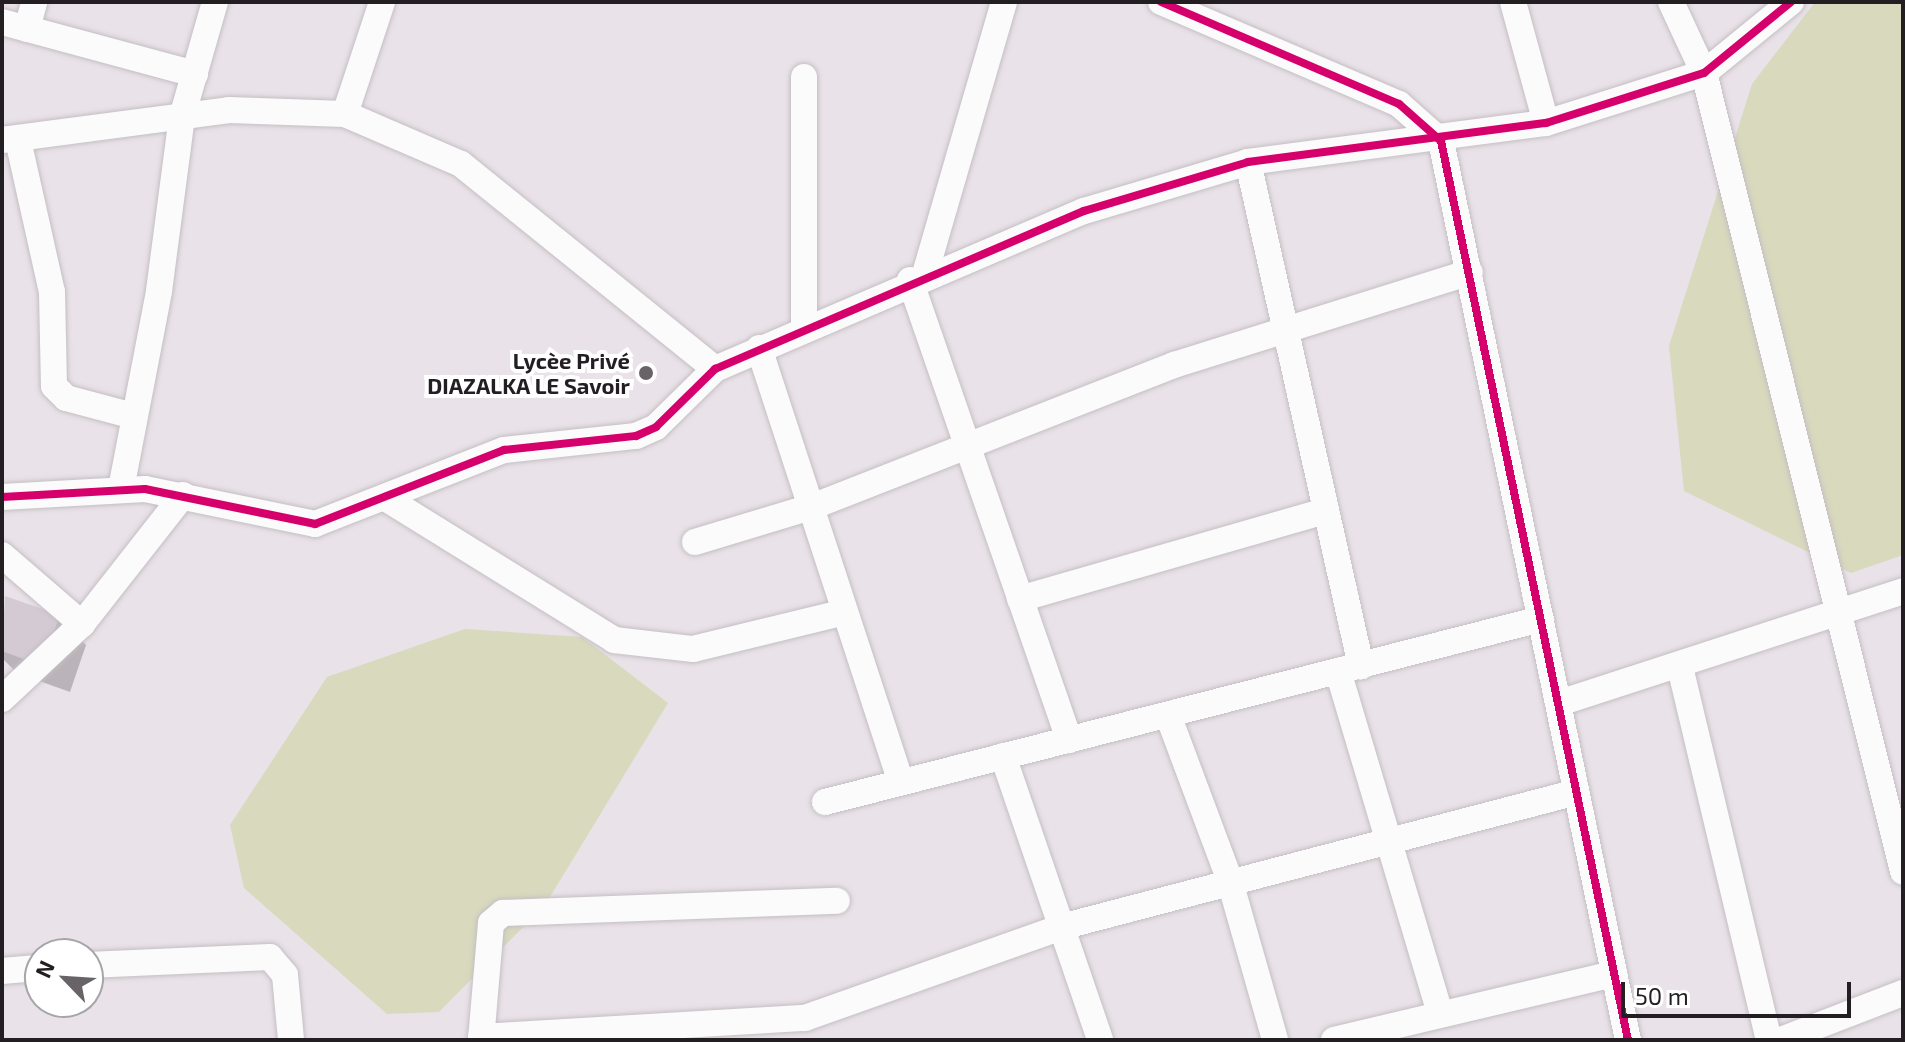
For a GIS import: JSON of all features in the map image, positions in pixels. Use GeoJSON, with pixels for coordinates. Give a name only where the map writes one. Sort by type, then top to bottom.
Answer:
{"type":"FeatureCollection","features":[{"type":"Feature","properties":{"kind":"street"},"geometry":{"type":"LineString","coordinates":[[34,2],[14,26],[195,74]]}},
{"type":"Feature","properties":{"kind":"street"},"geometry":{"type":"LineString","coordinates":[[121,489],[130,415],[159,291],[182,117],[215,2]]}},
{"type":"Feature","properties":{"kind":"street"},"geometry":{"type":"LineString","coordinates":[[345,114],[382,2]]}},
{"type":"Feature","properties":{"kind":"street"},"geometry":{"type":"LineString","coordinates":[[1004,2],[917,277],[967,446],[1069,740]]}},
{"type":"Feature","properties":{"kind":"street"},"geometry":{"type":"LineString","coordinates":[[1513,2],[1546,123]]}},
{"type":"Feature","properties":{"kind":"street"},"geometry":{"type":"LineString","coordinates":[[1671,2],[1704,73],[1836,614],[1903,872]]}},
{"type":"Feature","properties":{"kind":"street"},"geometry":{"type":"LineString","coordinates":[[2,497],[121,489],[183,495],[292,524],[387,499],[504,450],[636,436],[656,427],[715,369],[917,277],[1084,211],[1248,162],[1441,141],[1546,123],[1704,73],[1791,2]]}},
{"type":"Feature","properties":{"kind":"street"},"geometry":{"type":"LineString","coordinates":[[1177,5],[1399,104],[1441,141],[1559,703],[1573,793],[1628,1040]]}},
{"type":"Feature","properties":{"kind":"street"},"geometry":{"type":"LineString","coordinates":[[804,77],[804,328]]}},
{"type":"Feature","properties":{"kind":"street"},"geometry":{"type":"LineString","coordinates":[[130,415],[66,398],[54,386],[52,292],[10,140],[229,110],[345,114],[461,164],[715,369]]}},
{"type":"Feature","properties":{"kind":"street"},"geometry":{"type":"LineString","coordinates":[[1248,162],[1325,511],[1349,668],[1390,839],[1440,1014]]}},
{"type":"Feature","properties":{"kind":"street"},"geometry":{"type":"LineString","coordinates":[[695,542],[814,506],[967,446],[1285,330],[1470,272]]}},
{"type":"Feature","properties":{"kind":"street"},"geometry":{"type":"LineString","coordinates":[[759,348],[814,506],[901,782]]}},
{"type":"Feature","properties":{"kind":"street"},"geometry":{"type":"LineString","coordinates":[[2,699],[82,624],[183,495]]}},
{"type":"Feature","properties":{"kind":"street"},"geometry":{"type":"LineString","coordinates":[[387,499],[614,640],[693,649],[845,612]]}},
{"type":"Feature","properties":{"kind":"street"},"geometry":{"type":"LineString","coordinates":[[1020,599],[1325,511]]}},
{"type":"Feature","properties":{"kind":"street"},"geometry":{"type":"LineString","coordinates":[[2,555],[82,624]]}},
{"type":"Feature","properties":{"kind":"street"},"geometry":{"type":"LineString","coordinates":[[1559,703],[1680,667],[1903,591]]}},
{"type":"Feature","properties":{"kind":"street"},"geometry":{"type":"LineString","coordinates":[[825,802],[1541,619]]}},
{"type":"Feature","properties":{"kind":"street"},"geometry":{"type":"LineString","coordinates":[[1680,667],[1769,1040]]}},
{"type":"Feature","properties":{"kind":"street"},"geometry":{"type":"LineString","coordinates":[[1168,715],[1229,878],[1275,1040]]}},
{"type":"Feature","properties":{"kind":"street"},"geometry":{"type":"LineString","coordinates":[[1003,756],[1065,926],[1100,1040]]}},
{"type":"Feature","properties":{"kind":"street"},"geometry":{"type":"LineString","coordinates":[[837,901],[503,913],[491,923],[481,1038],[767,1032],[854,1005],[1065,926],[1229,878],[1573,793]]}},
{"type":"Feature","properties":{"kind":"street"},"geometry":{"type":"LineString","coordinates":[[104,964],[270,957],[285,975],[291,1040]]}},
{"type":"Feature","properties":{"kind":"street"},"geometry":{"type":"LineString","coordinates":[[2,971],[24,969]]}},
{"type":"Feature","properties":{"kind":"street"},"geometry":{"type":"LineString","coordinates":[[1334,1040],[1614,974]]}},
{"type":"Feature","properties":{"kind":"street"},"geometry":{"type":"LineString","coordinates":[[1781,1040],[1903,993]]}},
{"type":"Feature","properties":{"kind":"green space"},"geometry":{"type":"Polygon","coordinates":[[[1815,2],[1903,2],[1903,555],[1851,573],[1684,491],[1669,346],[1752,84],[1815,2]]]}},
{"type":"Feature","properties":{"kind":"green space"},"geometry":{"type":"Polygon","coordinates":[[[465,629],[582,637],[668,703],[545,905],[439,1012],[387,1014],[244,888],[230,825],[327,677],[465,629]]]}},
{"type":"Feature","properties":{"kind":"building"},"geometry":{"type":"Polygon","coordinates":[[[5,596],[60,615],[42,666],[2,651],[5,596]]]}},
{"type":"Feature","properties":{"kind":"cycle path"},"geometry":{"type":"LineString","coordinates":[[1161,2],[1399,104],[1441,141],[1628,1040]]}},
{"type":"Feature","properties":{"kind":"cycle path"},"geometry":{"type":"LineString","coordinates":[[2,497],[145,489],[315,524],[504,450],[636,436],[656,427],[715,369],[1084,211],[1248,162],[1546,123],[1704,73],[1791,2]]}},
{"type":"Feature","properties":{"kind":"place","name":"Lycèe Privé DIAZALKA LE Savoir"},"geometry":{"type":"Point","coordinates":[646,373]}}]}
